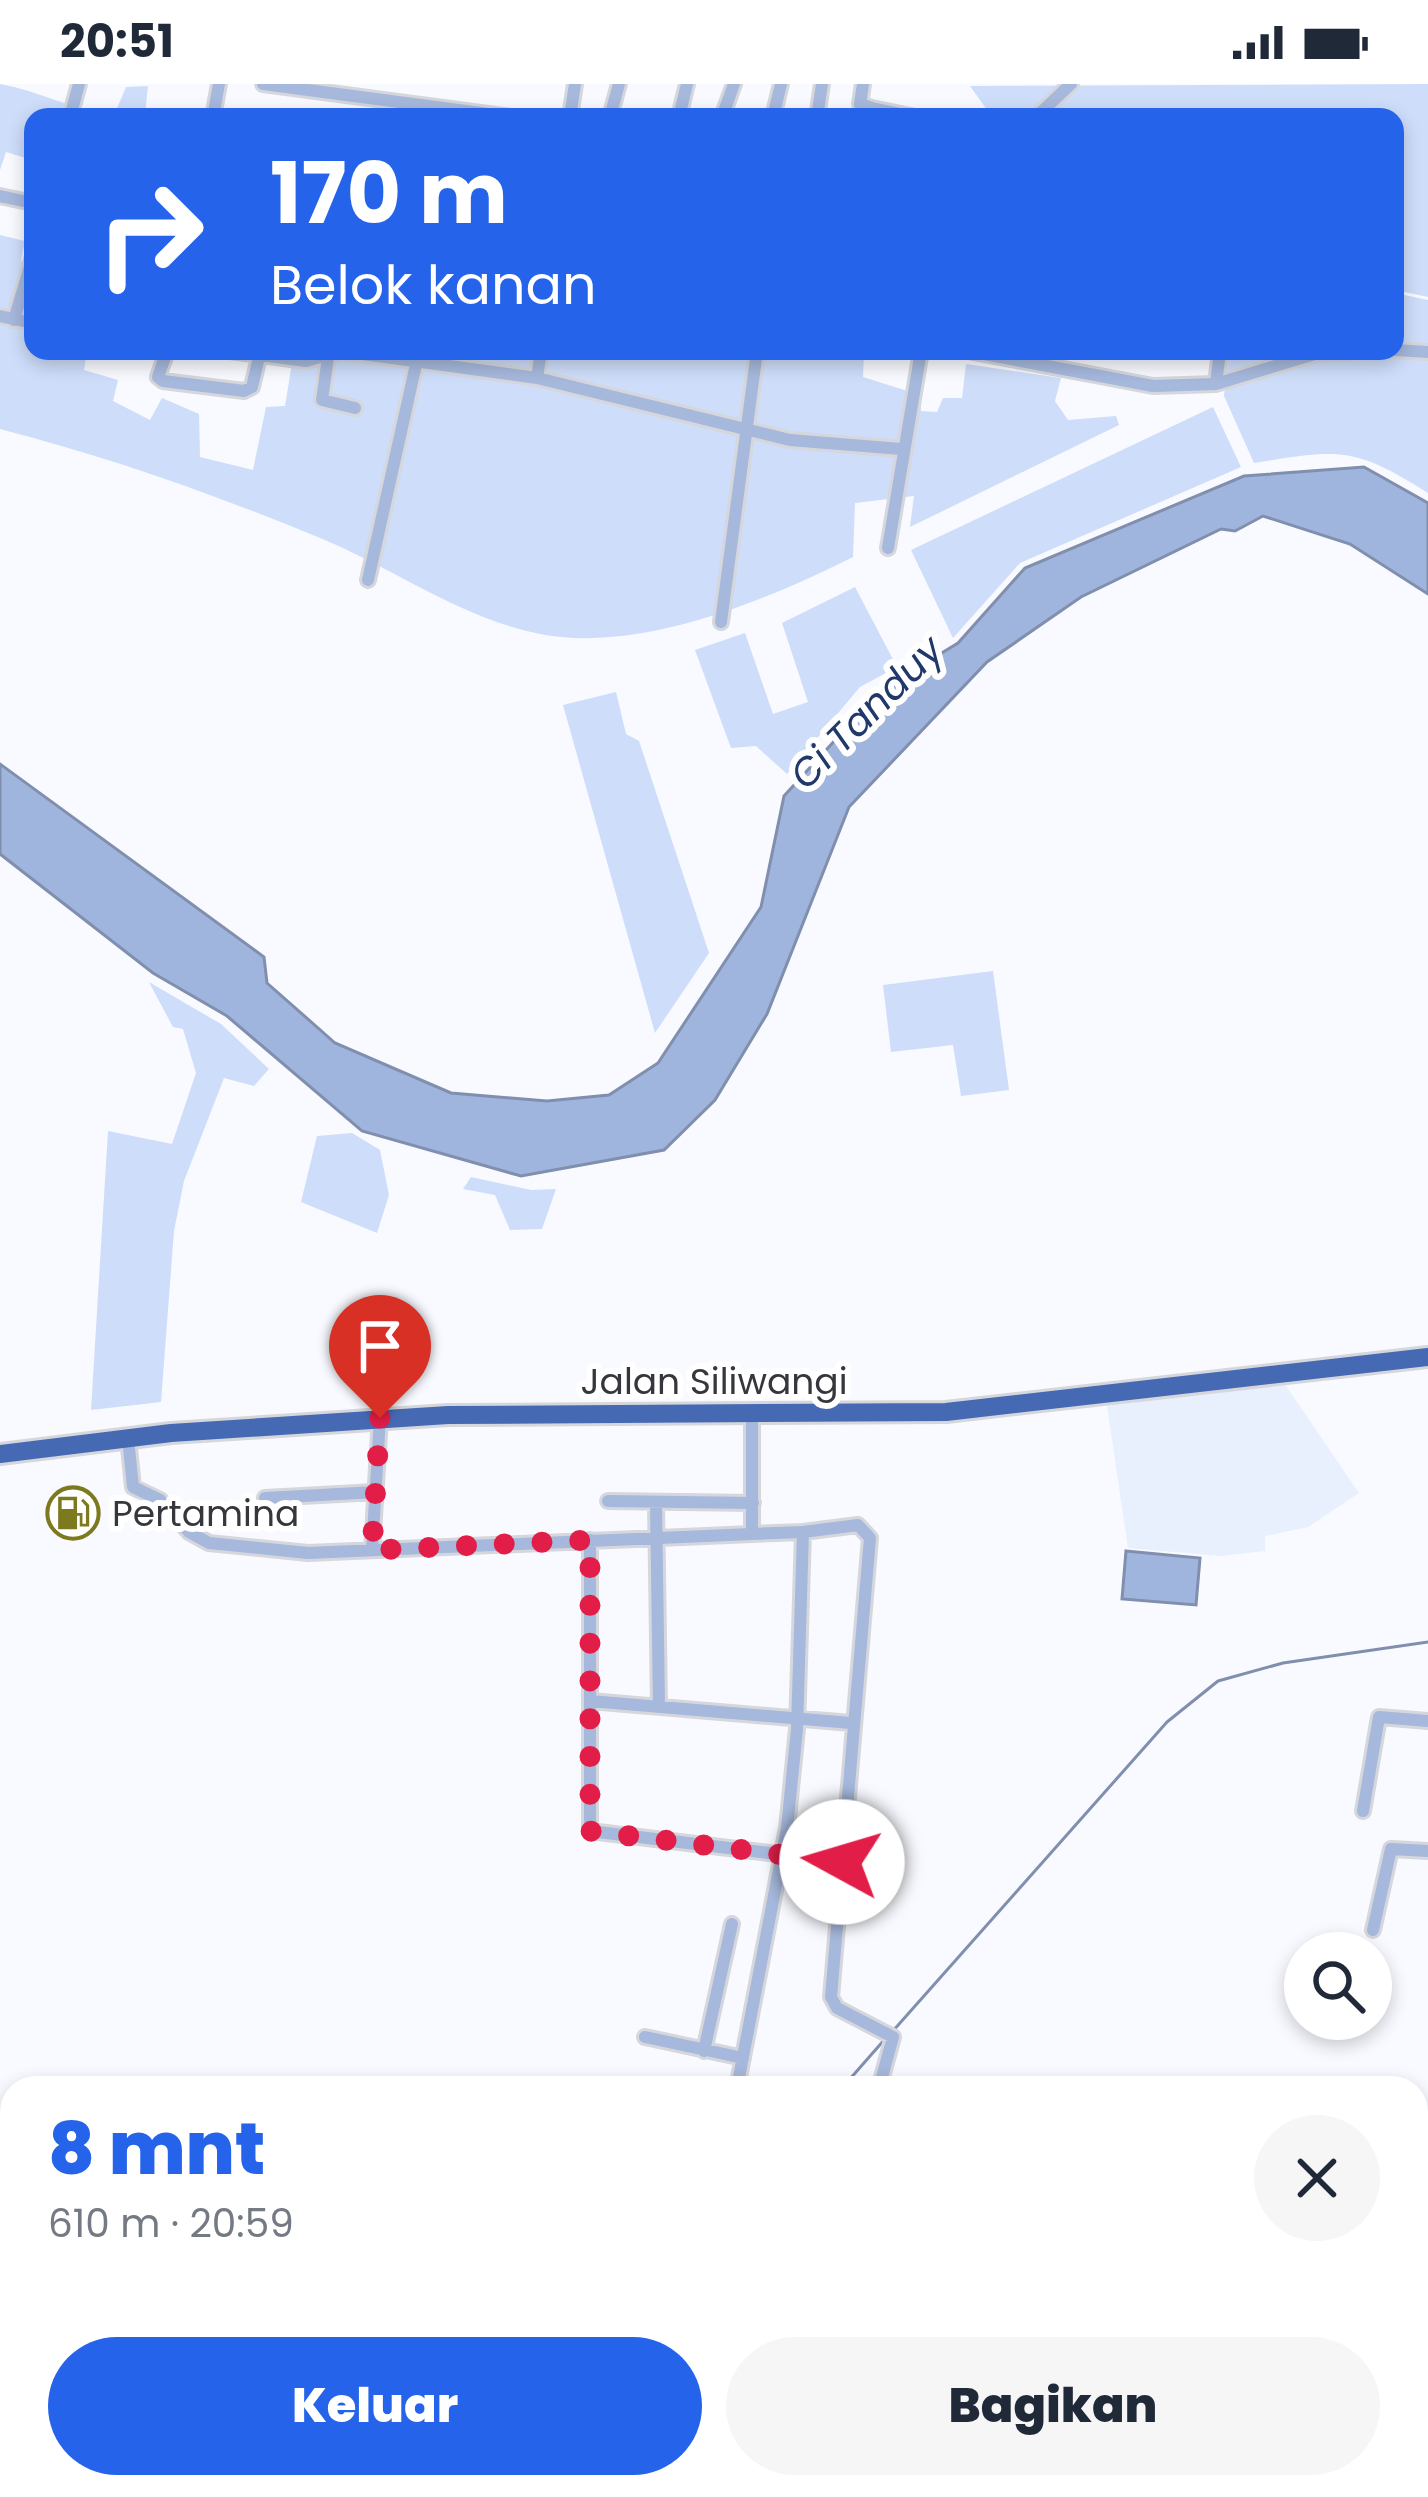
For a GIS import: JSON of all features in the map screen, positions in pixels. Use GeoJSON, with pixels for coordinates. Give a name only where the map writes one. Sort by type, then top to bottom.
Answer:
{"type":"FeatureCollection","features":[{"type":"Feature","properties":{"kind":"highway","name":"Jalan Siliwangi"},"geometry":{"type":"LineString","coordinates":[[0,1454],[128,1438],[380,1418],[946,1412],[1428,1357]]}},
{"type":"Feature","properties":{"kind":"street"},"geometry":{"type":"LineString","coordinates":[[263,84],[444,108]]}},
{"type":"Feature","properties":{"kind":"street"},"geometry":{"type":"LineString","coordinates":[[1046,108],[1071,84]]}},
{"type":"Feature","properties":{"kind":"street"},"geometry":{"type":"LineString","coordinates":[[7,318],[24,277]]}},
{"type":"Feature","properties":{"kind":"street"},"geometry":{"type":"LineString","coordinates":[[164,360],[158,377],[163,381],[244,391],[252,387],[258,360]]}},
{"type":"Feature","properties":{"kind":"street"},"geometry":{"type":"LineString","coordinates":[[328,360],[322,400],[355,408]]}},
{"type":"Feature","properties":{"kind":"street"},"geometry":{"type":"LineString","coordinates":[[368,580],[418,360]]}},
{"type":"Feature","properties":{"kind":"street"},"geometry":{"type":"LineString","coordinates":[[436,360],[537,378],[593,396],[744,425],[809,443],[901,449]]}},
{"type":"Feature","properties":{"kind":"street"},"geometry":{"type":"LineString","coordinates":[[537,378],[540,360]]}},
{"type":"Feature","properties":{"kind":"street"},"geometry":{"type":"LineString","coordinates":[[722,622],[755,360]]}},
{"type":"Feature","properties":{"kind":"street"},"geometry":{"type":"LineString","coordinates":[[887,548],[919,360]]}},
{"type":"Feature","properties":{"kind":"street"},"geometry":{"type":"LineString","coordinates":[[1016,360],[1153,386],[1216,384],[1295,360]]}},
{"type":"Feature","properties":{"kind":"street"},"geometry":{"type":"LineString","coordinates":[[1216,384],[1219,360]]}},
{"type":"Feature","properties":{"kind":"street"},"geometry":{"type":"LineString","coordinates":[[752,1414],[752,1534]]}},
{"type":"Feature","properties":{"kind":"street"},"geometry":{"type":"LineString","coordinates":[[372,1550],[380,1418]]}},
{"type":"Feature","properties":{"kind":"street"},"geometry":{"type":"LineString","coordinates":[[128,1438],[133,1487],[167,1505],[199,1539],[308,1552],[803,1532],[858,1525],[870,1538],[851,1723],[832,2003],[891,2034],[882,2076]]}},
{"type":"Feature","properties":{"kind":"street"},"geometry":{"type":"LineString","coordinates":[[265,1498],[376,1492]]}},
{"type":"Feature","properties":{"kind":"street"},"geometry":{"type":"LineString","coordinates":[[608,1501],[753,1503]]}},
{"type":"Feature","properties":{"kind":"street"},"geometry":{"type":"LineString","coordinates":[[656,1503],[658,1707]]}},
{"type":"Feature","properties":{"kind":"street"},"geometry":{"type":"LineString","coordinates":[[739,2076],[783,1855],[797,1720],[803,1532]]}},
{"type":"Feature","properties":{"kind":"street"},"geometry":{"type":"LineString","coordinates":[[590,1540],[590,1831],[842,1862]]}},
{"type":"Feature","properties":{"kind":"street"},"geometry":{"type":"LineString","coordinates":[[590,1701],[851,1723]]}},
{"type":"Feature","properties":{"kind":"street"},"geometry":{"type":"LineString","coordinates":[[1363,1811],[1379,1717],[1428,1721]]}},
{"type":"Feature","properties":{"kind":"street"},"geometry":{"type":"LineString","coordinates":[[1373,1930],[1391,1849],[1428,1851]]}},
{"type":"Feature","properties":{"kind":"street"},"geometry":{"type":"LineString","coordinates":[[704,2051],[732,1924]]}},
{"type":"Feature","properties":{"kind":"street"},"geometry":{"type":"LineString","coordinates":[[645,2037],[743,2058]]}},
{"type":"Feature","properties":{"kind":"shaded area"},"geometry":{"type":"Polygon","coordinates":[[[0,84],[83,108],[24,108],[24,157],[6,152],[0,170],[0,84]]]}},
{"type":"Feature","properties":{"kind":"shaded area"},"geometry":{"type":"Polygon","coordinates":[[[1428,84],[1428,297],[1404,292],[1404,108],[986,108],[970,86],[1428,84]]]}},
{"type":"Feature","properties":{"kind":"shaded area"},"geometry":{"type":"Polygon","coordinates":[[[148,86],[146,108],[117,108],[126,87],[148,86]]]}},
{"type":"Feature","properties":{"kind":"shaded area"},"geometry":{"type":"Polygon","coordinates":[[[0,235],[24,241],[24,360],[86,360],[84,370],[118,380],[113,401],[150,420],[162,398],[199,414],[200,457],[253,470],[266,407],[285,406],[293,360],[864,360],[863,377],[920,395],[921,411],[937,412],[943,398],[962,398],[966,364],[1061,378],[1055,401],[1068,420],[1116,416],[1119,425],[910,527],[914,496],[855,503],[853,557],[760,599],[659,630],[592,638],[555,636],[485,618],[353,553],[241,507],[122,464],[0,429],[0,235]]]}},
{"type":"Feature","properties":{"kind":"shaded area"},"geometry":{"type":"Polygon","coordinates":[[[1404,295],[1428,300],[1428,493],[1382,467],[1345,455],[1254,463],[1224,396],[1228,360],[1404,360],[1404,295]]]}},
{"type":"Feature","properties":{"kind":"shaded area"},"geometry":{"type":"Polygon","coordinates":[[[1213,407],[1241,467],[1020,563],[953,638],[911,550],[1213,407]]]}},
{"type":"Feature","properties":{"kind":"shaded area"},"geometry":{"type":"Polygon","coordinates":[[[855,587],[897,667],[860,687],[787,774],[756,746],[731,748],[695,650],[745,633],[773,714],[808,702],[782,623],[855,587]]]}},
{"type":"Feature","properties":{"kind":"shaded area"},"geometry":{"type":"Polygon","coordinates":[[[616,692],[626,734],[639,741],[709,953],[655,1033],[563,705],[616,692]]]}},
{"type":"Feature","properties":{"kind":"shaded area"},"geometry":{"type":"Polygon","coordinates":[[[993,971],[1009,1090],[961,1096],[953,1045],[891,1052],[883,985],[993,971]]]}},
{"type":"Feature","properties":{"kind":"shaded area"},"geometry":{"type":"Polygon","coordinates":[[[149,982],[221,1024],[269,1069],[254,1086],[224,1078],[184,1181],[174,1231],[161,1402],[91,1410],[108,1131],[172,1144],[196,1073],[183,1029],[173,1027],[149,982]]]}},
{"type":"Feature","properties":{"kind":"shaded area"},"geometry":{"type":"Polygon","coordinates":[[[352,1133],[380,1150],[389,1195],[377,1233],[301,1202],[317,1136],[352,1133]]]}},
{"type":"Feature","properties":{"kind":"shaded area"},"geometry":{"type":"Polygon","coordinates":[[[471,1177],[531,1190],[556,1189],[542,1229],[510,1230],[495,1195],[463,1189],[471,1177]]]}},
{"type":"Feature","properties":{"kind":"shaded area"},"geometry":{"type":"Polygon","coordinates":[[[1284,1383],[1359,1493],[1308,1527],[1265,1536],[1265,1551],[1221,1556],[1128,1548],[1107,1406],[1284,1383]]]}},
{"type":"Feature","properties":{"kind":"water","name":"Ci Tanduy"},"geometry":{"type":"Polygon","coordinates":[[[1364,467],[1428,503],[1428,594],[1350,544],[1263,516],[1235,531],[1221,529],[1081,597],[987,662],[849,807],[767,1014],[715,1100],[664,1150],[521,1176],[362,1131],[227,1016],[153,973],[0,854],[0,764],[264,957],[267,983],[335,1043],[451,1093],[547,1101],[609,1095],[658,1063],[761,907],[784,796],[881,690],[958,643],[1025,568],[1244,476],[1364,467]]]}},
{"type":"Feature","properties":{"kind":"water"},"geometry":{"type":"Polygon","coordinates":[[[1126,1551],[1200,1558],[1196,1605],[1122,1599],[1126,1551]]]}},
{"type":"Feature","properties":{"kind":"waterway"},"geometry":{"type":"LineString","coordinates":[[892,2032],[1167,1722],[1218,1681],[1283,1663],[1428,1642]]}},
{"type":"Feature","properties":{"kind":"waterway"},"geometry":{"type":"LineString","coordinates":[[853,2076],[885,2039]]}},
{"type":"Feature","properties":{"kind":"place","name":"Pertamina"},"geometry":{"type":"Point","coordinates":[73,1513]}},
{"type":"Feature","properties":{"kind":"route"},"geometry":{"type":"LineString","coordinates":[[380,1418],[372,1550],[590,1540],[586,1823],[590,1831],[842,1862]]}}]}
